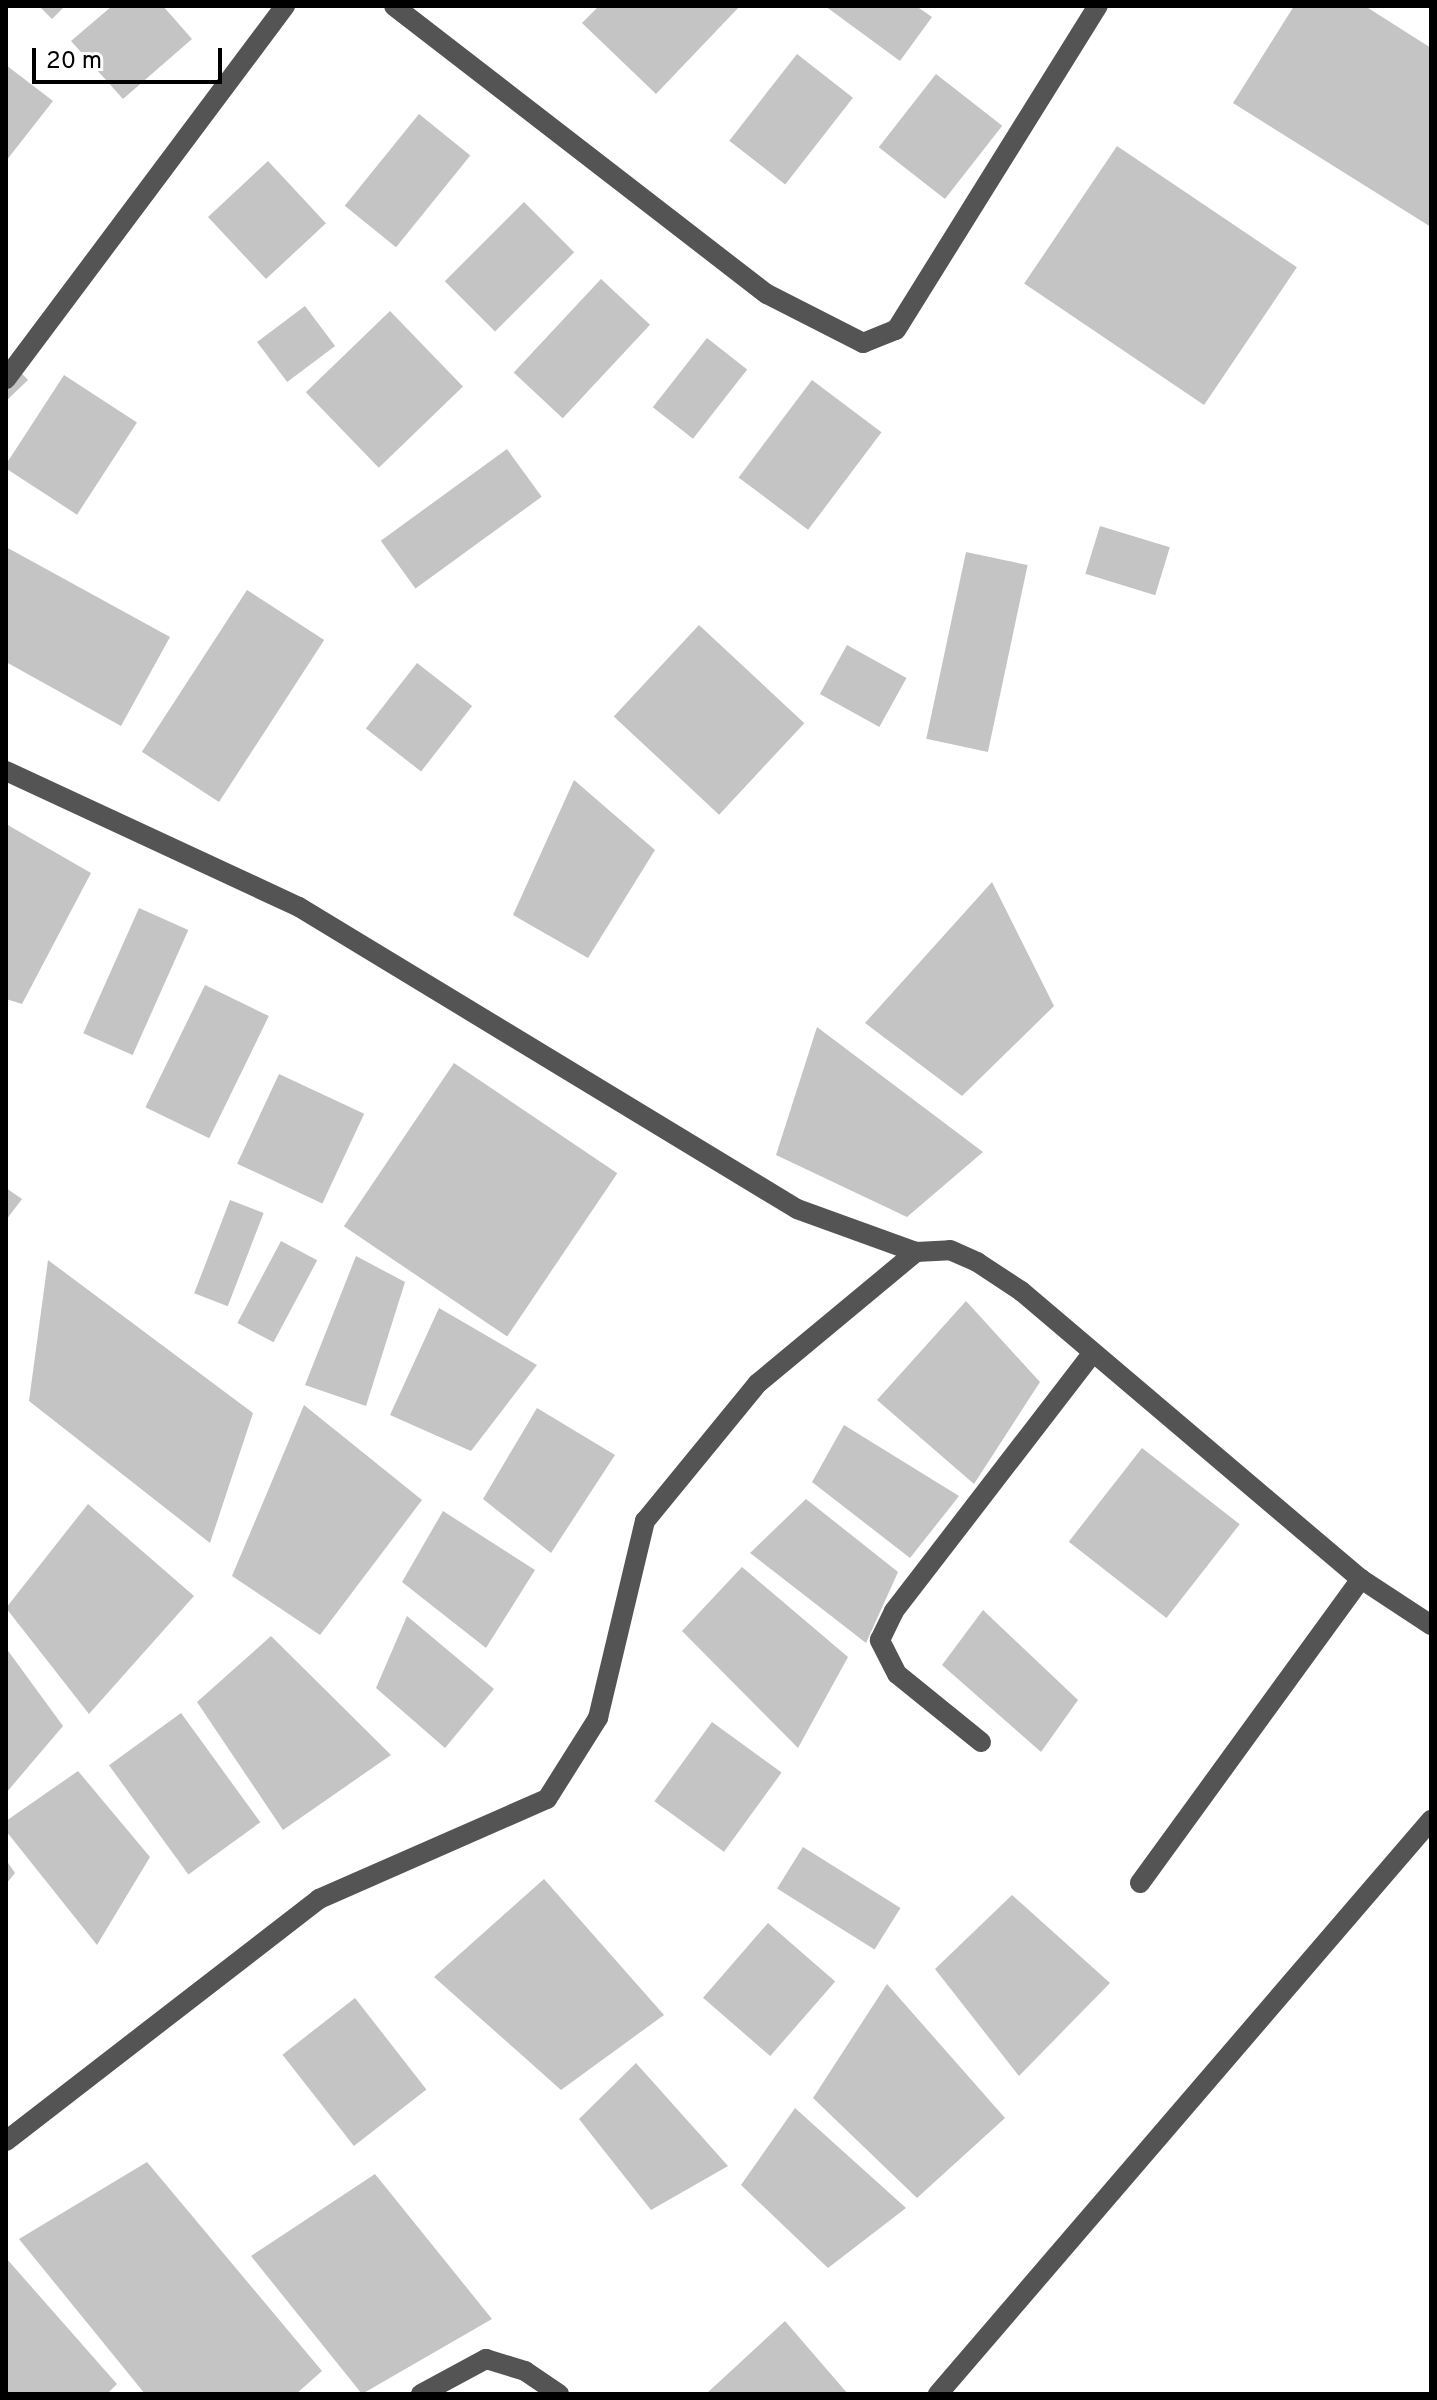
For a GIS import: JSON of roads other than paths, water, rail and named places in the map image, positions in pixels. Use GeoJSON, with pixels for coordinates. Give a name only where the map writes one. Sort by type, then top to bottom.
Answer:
{"type":"FeatureCollection","features":[{"type":"Feature","properties":{"kind":"street"},"geometry":{"type":"LineString","coordinates":[[6,379],[285,6]]}},
{"type":"Feature","properties":{"kind":"street"},"geometry":{"type":"LineString","coordinates":[[394,6],[767,294],[863,343],[896,330],[1098,6]]}},
{"type":"Feature","properties":{"kind":"street"},"geometry":{"type":"LineString","coordinates":[[6,771],[299,907],[797,1209],[916,1252],[950,1250],[977,1262],[1021,1291],[1361,1579],[1431,1625]]}},
{"type":"Feature","properties":{"kind":"street"},"geometry":{"type":"LineString","coordinates":[[6,2141],[319,1899],[547,1799],[598,1718],[645,1521],[757,1384],[916,1252]]}},
{"type":"Feature","properties":{"kind":"street"},"geometry":{"type":"LineString","coordinates":[[981,1742],[897,1674],[880,1640],[894,1611],[1093,1353]]}},
{"type":"Feature","properties":{"kind":"street"},"geometry":{"type":"LineString","coordinates":[[1140,1883],[1361,1579]]}},
{"type":"Feature","properties":{"kind":"street"},"geometry":{"type":"LineString","coordinates":[[938,2394],[1431,1820]]}},
{"type":"Feature","properties":{"kind":"street"},"geometry":{"type":"LineString","coordinates":[[421,2394],[486,2359],[525,2371],[559,2394]]}}]}
